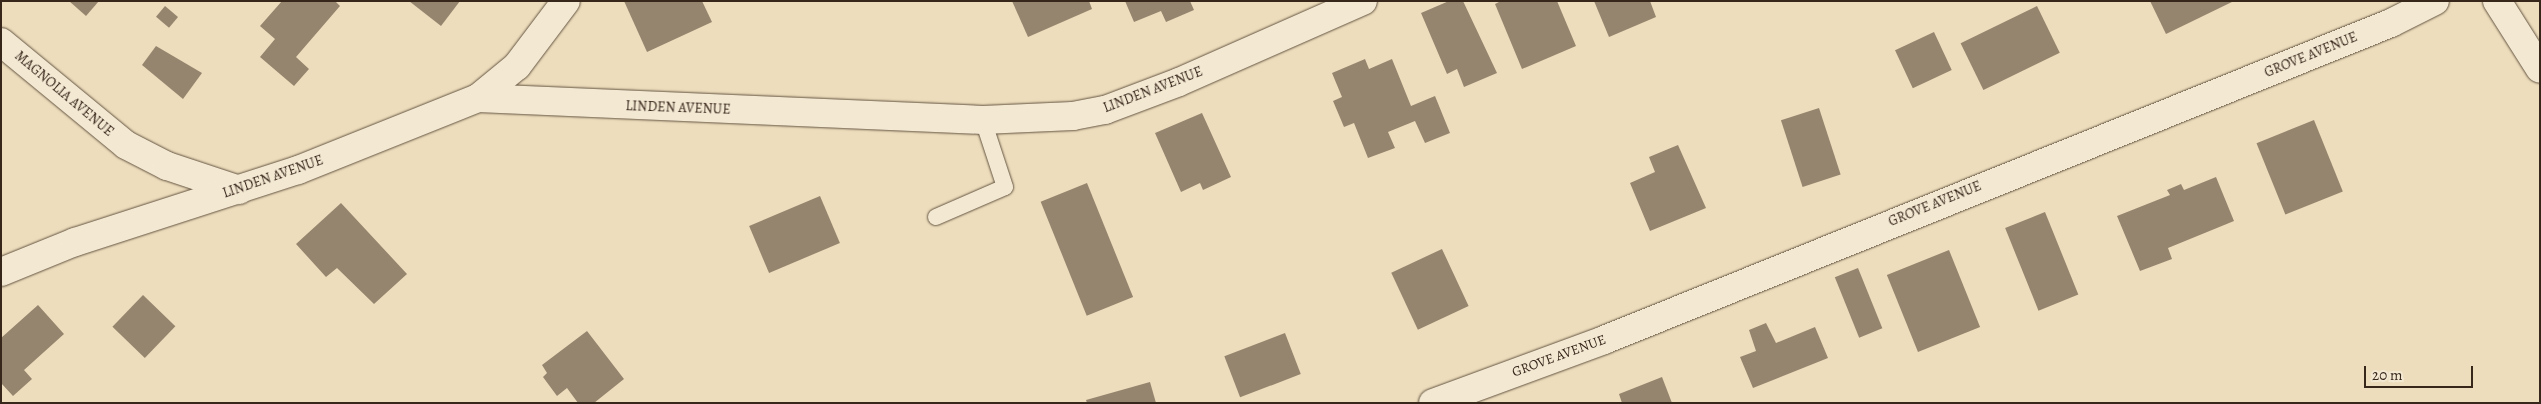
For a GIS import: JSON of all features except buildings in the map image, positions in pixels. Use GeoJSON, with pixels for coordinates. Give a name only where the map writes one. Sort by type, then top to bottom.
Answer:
{"type":"FeatureCollection","features":[{"type":"Feature","properties":{"kind":"street"},"geometry":{"type":"LineString","coordinates":[[478,98],[517,66],[566,1]]}},
{"type":"Feature","properties":{"kind":"street","name":"LINDEN AVENUE"},"geometry":{"type":"LineString","coordinates":[[1,272],[75,242],[239,190],[478,98],[983,120],[1073,116],[1105,110],[1363,1]]}},
{"type":"Feature","properties":{"kind":"street","name":"GROVE AVENUE"},"geometry":{"type":"LineString","coordinates":[[1433,403],[1604,340],[2392,23],[2435,1]]}},
{"type":"Feature","properties":{"kind":"street"},"geometry":{"type":"LineString","coordinates":[[2497,1],[2540,69]]}},
{"type":"Feature","properties":{"kind":"street","name":"MAGNOLIA AVENUE"},"geometry":{"type":"LineString","coordinates":[[1,42],[126,145],[167,166],[239,190]]}},
{"type":"Feature","properties":{"kind":"lane"},"geometry":{"type":"LineString","coordinates":[[936,217],[1005,187],[983,120]]}}]}
